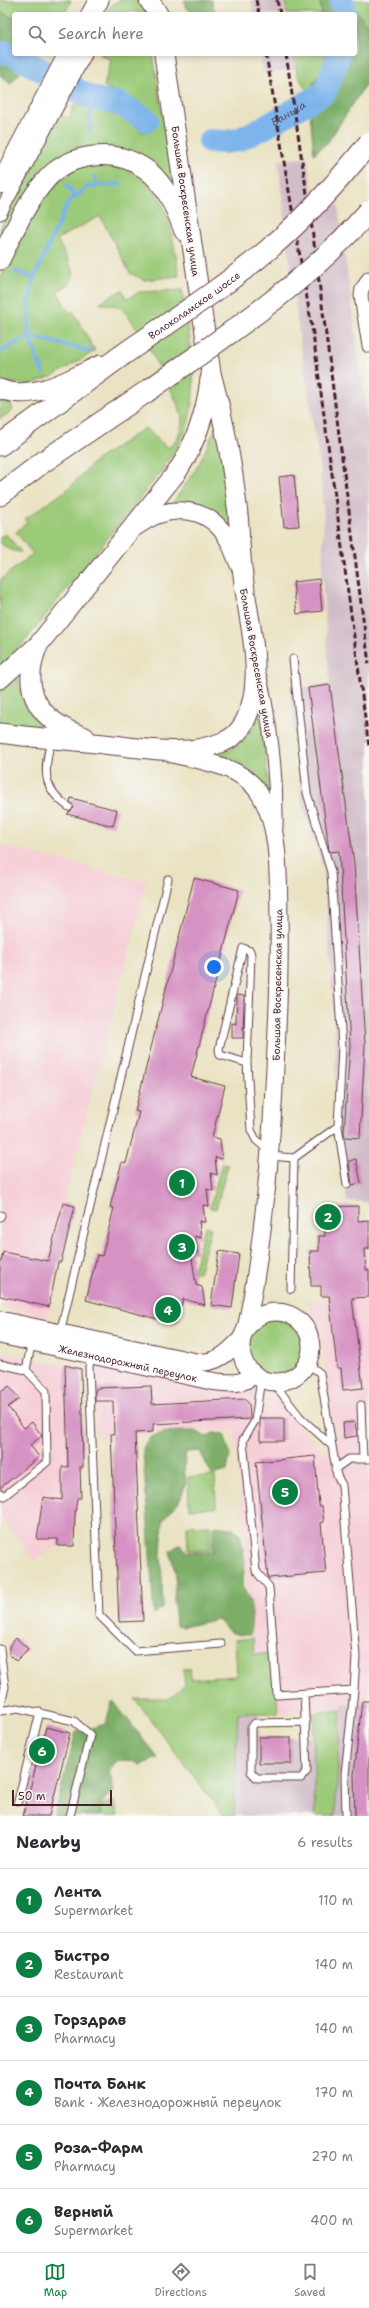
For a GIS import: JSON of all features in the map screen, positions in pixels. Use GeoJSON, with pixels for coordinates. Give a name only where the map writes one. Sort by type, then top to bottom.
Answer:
{"type":"FeatureCollection","features":[{"type":"Feature","properties":{"kind":"main road"},"geometry":{"type":"LineString","coordinates":[[149,0],[157,12]]}},
{"type":"Feature","properties":{"kind":"main road"},"geometry":{"type":"LineString","coordinates":[[157,0],[158,12]]}},
{"type":"Feature","properties":{"kind":"main road","name":"Большая Воскресенская улица"},"geometry":{"type":"LineString","coordinates":[[164,58],[211,373],[224,421],[238,514],[242,575],[255,657]]}},
{"type":"Feature","properties":{"kind":"main road"},"geometry":{"type":"LineString","coordinates":[[0,184],[51,99],[69,61]]}},
{"type":"Feature","properties":{"kind":"main road","name":"Волоколамское шоссе"},"geometry":{"type":"LineString","coordinates":[[0,445],[121,356],[223,284],[268,249],[326,194],[369,143]]}},
{"type":"Feature","properties":{"kind":"main road"},"geometry":{"type":"LineString","coordinates":[[0,260],[34,196],[45,180],[59,168],[73,161],[88,156],[104,155],[133,162],[147,170],[159,182],[179,218],[194,256]]}},
{"type":"Feature","properties":{"kind":"main road"},"geometry":{"type":"LineString","coordinates":[[0,495],[43,462],[146,392],[288,289],[329,254],[369,211]]}},
{"type":"Feature","properties":{"kind":"main road"},"geometry":{"type":"LineString","coordinates":[[0,389],[18,393],[31,393],[54,386],[121,356]]}},
{"type":"Feature","properties":{"kind":"main road"},"geometry":{"type":"LineString","coordinates":[[0,679],[38,645],[177,472],[189,453],[200,430],[208,399],[211,373]]}},
{"type":"Feature","properties":{"kind":"main road"},"geometry":{"type":"LineString","coordinates":[[38,645],[33,657],[32,684],[38,705],[54,723],[68,731],[105,744]]}},
{"type":"Feature","properties":{"kind":"main road"},"geometry":{"type":"LineString","coordinates":[[0,734],[160,751],[206,748],[226,741],[244,724],[250,710],[254,690],[255,657]]}},
{"type":"Feature","properties":{"kind":"street"},"geometry":{"type":"LineString","coordinates":[[69,61],[80,56]]}},
{"type":"Feature","properties":{"kind":"street"},"geometry":{"type":"LineString","coordinates":[[0,214],[51,99]]}},
{"type":"Feature","properties":{"kind":"street"},"geometry":{"type":"LineString","coordinates":[[369,278],[362,289],[361,296],[369,346]]}},
{"type":"Feature","properties":{"kind":"street"},"geometry":{"type":"LineString","coordinates":[[129,533],[154,515],[172,510],[189,510],[203,515],[216,523],[226,536],[242,575]]}},
{"type":"Feature","properties":{"kind":"street","name":"Большая Воскресенская улица"},"geometry":{"type":"LineString","coordinates":[[244,1334],[256,1277],[270,1154],[273,1121],[280,948],[276,850],[277,795],[266,705],[255,657]]}},
{"type":"Feature","properties":{"kind":"street"},"geometry":{"type":"LineString","coordinates":[[160,751],[218,766],[248,779],[257,790],[266,808],[276,850]]}},
{"type":"Feature","properties":{"kind":"street","name":"Большая Воскресенская улица"},"geometry":{"type":"LineString","coordinates":[[256,1277],[258,1291],[264,1301],[280,1312]]}},
{"type":"Feature","properties":{"kind":"street"},"geometry":{"type":"LineString","coordinates":[[280,1312],[296,1317],[307,1330],[311,1346],[307,1363],[296,1375],[289,1379],[262,1378],[244,1360],[244,1334],[256,1318],[264,1314],[280,1312]]}},
{"type":"Feature","properties":{"kind":"street","name":"Железнодорожный переулок"},"geometry":{"type":"LineString","coordinates":[[0,1320],[33,1335],[93,1348],[224,1383],[262,1378]]}},
{"type":"Feature","properties":{"kind":"street","name":"Железнодорожный переулок"},"geometry":{"type":"LineString","coordinates":[[0,1335],[60,1333],[93,1348],[205,1363],[220,1358],[244,1334]]}},
{"type":"Feature","properties":{"kind":"lane"},"geometry":{"type":"LineString","coordinates":[[293,660],[306,793],[331,872],[342,1047],[338,1126],[347,1184]]}},
{"type":"Feature","properties":{"kind":"lane"},"geometry":{"type":"LineString","coordinates":[[51,739],[46,766],[47,784],[69,807]]}},
{"type":"Feature","properties":{"kind":"lane"},"geometry":{"type":"LineString","coordinates":[[60,1333],[168,879]]}},
{"type":"Feature","properties":{"kind":"lane"},"geometry":{"type":"LineString","coordinates":[[247,1063],[220,1056],[219,1049],[243,948],[250,951],[251,955],[247,1063],[251,1130],[256,1140],[270,1154],[294,1158],[338,1126]]}},
{"type":"Feature","properties":{"kind":"lane"},"geometry":{"type":"LineString","coordinates":[[291,1289],[294,1158]]}},
{"type":"Feature","properties":{"kind":"lane"},"geometry":{"type":"LineString","coordinates":[[26,1370],[33,1335]]}},
{"type":"Feature","properties":{"kind":"lane"},"geometry":{"type":"LineString","coordinates":[[93,1348],[89,1366],[99,1615],[135,1650],[221,1644]]}},
{"type":"Feature","properties":{"kind":"lane"},"geometry":{"type":"LineString","coordinates":[[307,1363],[320,1373],[330,1445],[335,1469],[342,1485],[352,1593],[356,1657],[345,1774],[346,1816]]}},
{"type":"Feature","properties":{"kind":"lane"},"geometry":{"type":"LineString","coordinates":[[0,1364],[26,1370],[46,1391],[47,1462],[4,1496],[0,1493]]}},
{"type":"Feature","properties":{"kind":"lane"},"geometry":{"type":"LineString","coordinates":[[262,1378],[330,1445]]}},
{"type":"Feature","properties":{"kind":"lane"},"geometry":{"type":"LineString","coordinates":[[262,1378],[255,1421],[243,1440],[256,1571],[269,1587],[277,1695],[354,1690]]}},
{"type":"Feature","properties":{"kind":"lane"},"geometry":{"type":"LineString","coordinates":[[335,1469],[349,1459],[366,1459],[361,1405]]}},
{"type":"Feature","properties":{"kind":"lane"},"geometry":{"type":"LineString","coordinates":[[0,1649],[5,1687],[0,1710],[18,1708],[74,1721],[90,1735],[70,1816]]}},
{"type":"Feature","properties":{"kind":"lane"},"geometry":{"type":"LineString","coordinates":[[304,1693],[306,1722],[307,1771],[301,1778],[257,1778],[251,1772],[250,1728],[255,1723],[306,1722]]}},
{"type":"Feature","properties":{"kind":"lane"},"geometry":{"type":"LineString","coordinates":[[18,1801],[40,1712]]}},
{"type":"Feature","properties":{"kind":"shaded area"},"geometry":{"type":"Polygon","coordinates":[[[251,0],[283,0],[285,12],[253,12],[251,0]]]}},
{"type":"Feature","properties":{"kind":"shaded area"},"geometry":{"type":"Polygon","coordinates":[[[260,56],[292,56],[295,69],[264,74],[260,56]]]}},
{"type":"Feature","properties":{"kind":"shaded area"},"geometry":{"type":"Polygon","coordinates":[[[307,157],[315,208],[338,205],[369,432],[369,1202],[347,1201],[334,1124],[336,1048],[324,870],[302,802],[290,689],[330,685],[322,574],[324,517],[319,461],[300,343],[278,161],[307,157]]]}},
{"type":"Feature","properties":{"kind":"shaded area"},"geometry":{"type":"Polygon","coordinates":[[[0,845],[147,882],[49,1259],[59,1262],[48,1317],[0,1307],[0,1260],[3,1244],[0,1243],[0,845]]]}},
{"type":"Feature","properties":{"kind":"shaded area"},"geometry":{"type":"Polygon","coordinates":[[[369,1298],[369,1706],[342,1704],[341,1710],[278,1713],[274,1653],[254,1654],[235,1430],[153,1432],[96,1436],[92,1367],[97,1364],[255,1392],[278,1401],[324,1453],[338,1450],[322,1349],[307,1300],[369,1298]]]}},
{"type":"Feature","properties":{"kind":"shaded area"},"geometry":{"type":"Polygon","coordinates":[[[0,1351],[81,1369],[83,1467],[80,1467],[81,1498],[74,1524],[58,1546],[34,1561],[0,1515],[0,1351]]]}},
{"type":"Feature","properties":{"kind":"shaded area"},"geometry":{"type":"Polygon","coordinates":[[[342,1704],[369,1706],[369,1816],[335,1816],[342,1704]]]}},
{"type":"Feature","properties":{"kind":"shaded area"},"geometry":{"type":"Polygon","coordinates":[[[238,1713],[259,1713],[259,1737],[313,1737],[315,1816],[234,1816],[238,1713]]]}},
{"type":"Feature","properties":{"kind":"green space"},"geometry":{"type":"Polygon","coordinates":[[[0,0],[71,0],[66,12],[12,12],[12,18],[0,11],[0,0]]]}},
{"type":"Feature","properties":{"kind":"green space"},"geometry":{"type":"Polygon","coordinates":[[[119,0],[136,0],[144,3],[148,12],[107,12],[108,9],[119,0]]]}},
{"type":"Feature","properties":{"kind":"green space"},"geometry":{"type":"Polygon","coordinates":[[[184,0],[212,0],[216,12],[192,12],[185,6],[184,0]]]}},
{"type":"Feature","properties":{"kind":"green space"},"geometry":{"type":"Polygon","coordinates":[[[285,0],[320,0],[322,12],[287,12],[285,0]]]}},
{"type":"Feature","properties":{"kind":"green space"},"geometry":{"type":"Polygon","coordinates":[[[320,0],[352,0],[354,8],[357,12],[322,12],[320,0]]]}},
{"type":"Feature","properties":{"kind":"green space"},"geometry":{"type":"Polygon","coordinates":[[[352,0],[369,0],[369,28],[354,8],[352,0]]]}},
{"type":"Feature","properties":{"kind":"green space"},"geometry":{"type":"Polygon","coordinates":[[[0,11],[12,18],[12,56],[28,56],[23,69],[10,84],[0,75],[0,11]]]}},
{"type":"Feature","properties":{"kind":"green space"},"geometry":{"type":"Polygon","coordinates":[[[357,12],[369,28],[369,79],[328,142],[314,154],[308,93],[324,67],[326,56],[357,56],[357,12]]]}},
{"type":"Feature","properties":{"kind":"green space"},"geometry":{"type":"Polygon","coordinates":[[[103,56],[153,56],[173,183],[170,184],[88,149],[0,241],[0,229],[59,114],[69,118],[74,106],[113,110],[130,118],[137,124],[141,132],[146,132],[149,126],[150,111],[104,86],[111,60],[103,56]]]}},
{"type":"Feature","properties":{"kind":"green space"},"geometry":{"type":"Polygon","coordinates":[[[294,56],[326,56],[324,67],[308,93],[297,74],[294,56]]]}},
{"type":"Feature","properties":{"kind":"green space"},"geometry":{"type":"Polygon","coordinates":[[[99,164],[121,166],[137,173],[159,196],[174,243],[179,276],[144,280],[130,273],[100,216],[57,239],[74,273],[70,284],[57,291],[69,313],[73,311],[95,351],[53,376],[29,385],[0,381],[0,279],[38,205],[55,182],[78,167],[99,164]]]}},
{"type":"Feature","properties":{"kind":"green space"},"geometry":{"type":"Polygon","coordinates":[[[122,290],[127,299],[139,292],[182,290],[190,342],[193,378],[191,412],[186,429],[177,447],[159,474],[13,656],[0,669],[0,580],[33,554],[16,532],[27,522],[25,519],[67,490],[95,461],[145,428],[168,448],[174,442],[180,431],[182,419],[180,410],[167,381],[138,330],[130,318],[119,307],[101,304],[100,302],[122,290]]]}},
{"type":"Feature","properties":{"kind":"green space"},"geometry":{"type":"Polygon","coordinates":[[[0,400],[11,404],[13,410],[0,419],[0,400]]]}},
{"type":"Feature","properties":{"kind":"green space"},"geometry":{"type":"Polygon","coordinates":[[[215,430],[219,432],[230,526],[211,509],[195,504],[173,503],[199,464],[215,430]]]}},
{"type":"Feature","properties":{"kind":"green space"},"geometry":{"type":"Polygon","coordinates":[[[6,534],[21,552],[13,551],[0,543],[0,537],[6,534]]]}},
{"type":"Feature","properties":{"kind":"green space"},"geometry":{"type":"Polygon","coordinates":[[[16,678],[19,679],[22,696],[28,710],[51,732],[0,727],[0,689],[16,678]]]}},
{"type":"Feature","properties":{"kind":"green space"},"geometry":{"type":"Polygon","coordinates":[[[258,715],[261,715],[269,792],[251,771],[239,764],[217,757],[219,753],[238,744],[248,734],[258,715]]]}},
{"type":"Feature","properties":{"kind":"green space"},"geometry":{"type":"Polygon","coordinates":[[[222,1163],[228,1165],[216,1209],[210,1208],[222,1163]]]}},
{"type":"Feature","properties":{"kind":"green space"},"geometry":{"type":"Polygon","coordinates":[[[205,1226],[211,1228],[199,1273],[193,1272],[205,1226]]]}},
{"type":"Feature","properties":{"kind":"green space"},"geometry":{"type":"Polygon","coordinates":[[[270,1318],[282,1318],[297,1326],[305,1341],[305,1353],[297,1368],[282,1376],[270,1376],[255,1368],[247,1353],[247,1341],[255,1326],[270,1318]]]}},
{"type":"Feature","properties":{"kind":"green space"},"geometry":{"type":"Polygon","coordinates":[[[196,1431],[206,1437],[213,1433],[224,1434],[230,1454],[227,1471],[212,1475],[200,1451],[186,1452],[184,1467],[186,1483],[179,1502],[163,1520],[161,1554],[163,1606],[154,1615],[143,1450],[150,1438],[157,1435],[172,1432],[196,1431]]]}},
{"type":"Feature","properties":{"kind":"green space"},"geometry":{"type":"Polygon","coordinates":[[[215,1476],[216,1508],[189,1509],[188,1477],[215,1476]]]}},
{"type":"Feature","properties":{"kind":"green space"},"geometry":{"type":"Polygon","coordinates":[[[210,1525],[211,1550],[188,1550],[187,1526],[210,1525]]]}},
{"type":"Feature","properties":{"kind":"green space"},"geometry":{"type":"Polygon","coordinates":[[[213,1526],[231,1528],[240,1533],[245,1563],[242,1586],[250,1600],[252,1615],[250,1635],[235,1634],[231,1632],[218,1619],[183,1627],[176,1626],[174,1600],[176,1575],[170,1551],[180,1544],[187,1552],[213,1552],[213,1526]]]}},
{"type":"Feature","properties":{"kind":"green space"},"geometry":{"type":"Polygon","coordinates":[[[253,1638],[254,1654],[274,1653],[278,1713],[238,1713],[234,1816],[224,1816],[135,1699],[168,1699],[185,1685],[183,1669],[190,1669],[191,1679],[237,1676],[235,1640],[253,1638]]]}},
{"type":"Feature","properties":{"kind":"green space"},"geometry":{"type":"Polygon","coordinates":[[[114,1702],[158,1758],[141,1765],[127,1760],[113,1763],[109,1772],[113,1782],[112,1793],[102,1803],[101,1816],[54,1816],[76,1732],[106,1724],[111,1704],[114,1702]]]}},
{"type":"Feature","properties":{"kind":"green space"},"geometry":{"type":"Polygon","coordinates":[[[341,1710],[335,1816],[315,1816],[313,1713],[341,1710]]]}},
{"type":"Feature","properties":{"kind":"green space"},"geometry":{"type":"Polygon","coordinates":[[[114,1801],[118,1816],[102,1816],[99,1806],[114,1801]]]}},
{"type":"Feature","properties":{"kind":"building"},"geometry":{"type":"Polygon","coordinates":[[[294,475],[299,526],[284,527],[279,477],[294,475]]]}},
{"type":"Feature","properties":{"kind":"building"},"geometry":{"type":"Polygon","coordinates":[[[319,579],[322,611],[297,614],[293,582],[319,579]]]}},
{"type":"Feature","properties":{"kind":"building"},"geometry":{"type":"Polygon","coordinates":[[[330,685],[354,864],[365,1044],[360,1138],[345,1137],[344,1133],[350,1045],[339,851],[330,852],[329,850],[308,688],[330,685]]]}},
{"type":"Feature","properties":{"kind":"building"},"geometry":{"type":"Polygon","coordinates":[[[71,798],[117,810],[113,826],[67,814],[74,808],[70,802],[71,798]]]}},
{"type":"Feature","properties":{"kind":"building"},"geometry":{"type":"Polygon","coordinates":[[[194,878],[239,890],[191,1077],[225,1086],[212,1137],[220,1139],[222,1159],[215,1157],[217,1175],[211,1173],[213,1191],[207,1189],[209,1206],[203,1205],[205,1222],[199,1221],[201,1238],[195,1236],[197,1253],[191,1252],[196,1285],[202,1287],[205,1305],[183,1299],[176,1324],[86,1300],[97,1255],[102,1256],[114,1208],[110,1207],[122,1162],[126,1163],[139,1112],[135,1111],[194,878]]]}},
{"type":"Feature","properties":{"kind":"building"},"geometry":{"type":"Polygon","coordinates":[[[237,995],[244,996],[243,1038],[232,1038],[232,1023],[236,1024],[237,995]]]}},
{"type":"Feature","properties":{"kind":"building"},"geometry":{"type":"Polygon","coordinates":[[[356,1159],[361,1183],[352,1185],[349,1161],[356,1159]]]}},
{"type":"Feature","properties":{"kind":"building"},"geometry":{"type":"Polygon","coordinates":[[[63,1203],[75,1206],[61,1262],[58,1262],[49,1307],[0,1296],[0,1266],[3,1252],[48,1261],[63,1203]]]}},
{"type":"Feature","properties":{"kind":"building"},"geometry":{"type":"Polygon","coordinates":[[[358,1206],[358,1221],[369,1220],[369,1249],[365,1249],[366,1270],[369,1270],[369,1297],[352,1298],[363,1388],[343,1390],[341,1368],[337,1368],[329,1296],[321,1296],[321,1286],[311,1286],[310,1251],[319,1251],[319,1236],[325,1236],[324,1207],[358,1206]]]}},
{"type":"Feature","properties":{"kind":"building"},"geometry":{"type":"Polygon","coordinates":[[[219,1251],[239,1254],[232,1308],[211,1305],[219,1251]]]}},
{"type":"Feature","properties":{"kind":"building"},"geometry":{"type":"Polygon","coordinates":[[[65,1365],[81,1369],[83,1467],[80,1467],[81,1498],[77,1498],[74,1546],[58,1546],[58,1539],[37,1539],[43,1497],[62,1500],[62,1467],[68,1467],[65,1365]]]}},
{"type":"Feature","properties":{"kind":"building"},"geometry":{"type":"Polygon","coordinates":[[[9,1386],[19,1399],[8,1407],[24,1428],[32,1422],[42,1436],[30,1445],[39,1457],[0,1488],[0,1393],[9,1386]]]}},
{"type":"Feature","properties":{"kind":"building"},"geometry":{"type":"Polygon","coordinates":[[[151,1386],[152,1404],[245,1399],[249,1404],[250,1419],[153,1424],[153,1432],[135,1433],[143,1621],[119,1622],[111,1434],[114,1434],[113,1401],[95,1401],[95,1391],[97,1388],[151,1386]]]}},
{"type":"Feature","properties":{"kind":"building"},"geometry":{"type":"Polygon","coordinates":[[[260,1418],[284,1418],[284,1441],[260,1441],[260,1418]]]}},
{"type":"Feature","properties":{"kind":"building"},"geometry":{"type":"Polygon","coordinates":[[[355,1422],[357,1436],[344,1438],[343,1423],[355,1422]]]}},
{"type":"Feature","properties":{"kind":"building"},"geometry":{"type":"Polygon","coordinates":[[[315,1456],[319,1506],[322,1506],[324,1522],[321,1523],[326,1573],[268,1578],[256,1462],[315,1456]]]}},
{"type":"Feature","properties":{"kind":"building"},"geometry":{"type":"Polygon","coordinates":[[[16,1638],[28,1649],[16,1661],[9,1654],[9,1646],[16,1638]]]}},
{"type":"Feature","properties":{"kind":"building"},"geometry":{"type":"Polygon","coordinates":[[[362,1701],[369,1701],[369,1816],[355,1816],[354,1775],[362,1701]]]}},
{"type":"Feature","properties":{"kind":"building"},"geometry":{"type":"Polygon","coordinates":[[[46,1727],[70,1733],[49,1816],[23,1816],[46,1727]]]}},
{"type":"Feature","properties":{"kind":"building"},"geometry":{"type":"Polygon","coordinates":[[[259,1737],[291,1737],[291,1763],[259,1763],[259,1737]]]}},
{"type":"Feature","properties":{"kind":"waterway","name":"Банька"},"geometry":{"type":"LineString","coordinates":[[341,0],[344,12]]}},
{"type":"Feature","properties":{"kind":"waterway","name":"Банька"},"geometry":{"type":"LineString","coordinates":[[0,52],[12,54]]}},
{"type":"Feature","properties":{"kind":"waterway","name":"Банька"},"geometry":{"type":"LineString","coordinates":[[17,56],[91,98],[120,104],[147,120]]}},
{"type":"Feature","properties":{"kind":"waterway","name":"Банька"},"geometry":{"type":"LineString","coordinates":[[210,141],[225,142],[238,140],[265,127],[325,92],[338,56]]}},
{"type":"Feature","properties":{"kind":"waterway"},"geometry":{"type":"LineString","coordinates":[[90,130],[91,98]]}},
{"type":"Feature","properties":{"kind":"waterway"},"geometry":{"type":"LineString","coordinates":[[95,176],[96,185]]}},
{"type":"Feature","properties":{"kind":"waterway"},"geometry":{"type":"LineString","coordinates":[[43,373],[29,336],[29,299],[34,278],[69,201],[90,186],[120,184]]}},
{"type":"Feature","properties":{"kind":"waterway"},"geometry":{"type":"LineString","coordinates":[[67,185],[74,196]]}},
{"type":"Feature","properties":{"kind":"waterway"},"geometry":{"type":"LineString","coordinates":[[15,271],[34,278]]}},
{"type":"Feature","properties":{"kind":"waterway"},"geometry":{"type":"LineString","coordinates":[[0,352],[29,336],[90,351]]}},
{"type":"Feature","properties":{"kind":"railway"},"geometry":{"type":"LineString","coordinates":[[256,0],[259,12]]}},
{"type":"Feature","properties":{"kind":"railway"},"geometry":{"type":"LineString","coordinates":[[277,0],[280,12]]}},
{"type":"Feature","properties":{"kind":"railway"},"geometry":{"type":"LineString","coordinates":[[266,56],[313,334],[369,747]]}},
{"type":"Feature","properties":{"kind":"railway"},"geometry":{"type":"LineString","coordinates":[[286,56],[312,228],[369,664]]}},
{"type":"Feature","properties":{"kind":"place","name":"Лента"},"geometry":{"type":"Point","coordinates":[182,1183]}},
{"type":"Feature","properties":{"kind":"place","name":"Бистро"},"geometry":{"type":"Point","coordinates":[328,1217]}},
{"type":"Feature","properties":{"kind":"place","name":"Горздрав"},"geometry":{"type":"Point","coordinates":[182,1247]}},
{"type":"Feature","properties":{"kind":"place","name":"Почта Банк"},"geometry":{"type":"Point","coordinates":[168,1310]}},
{"type":"Feature","properties":{"kind":"place","name":"Роза-Фарм"},"geometry":{"type":"Point","coordinates":[285,1492]}},
{"type":"Feature","properties":{"kind":"place","name":"Верный"},"geometry":{"type":"Point","coordinates":[42,1751]}}]}
